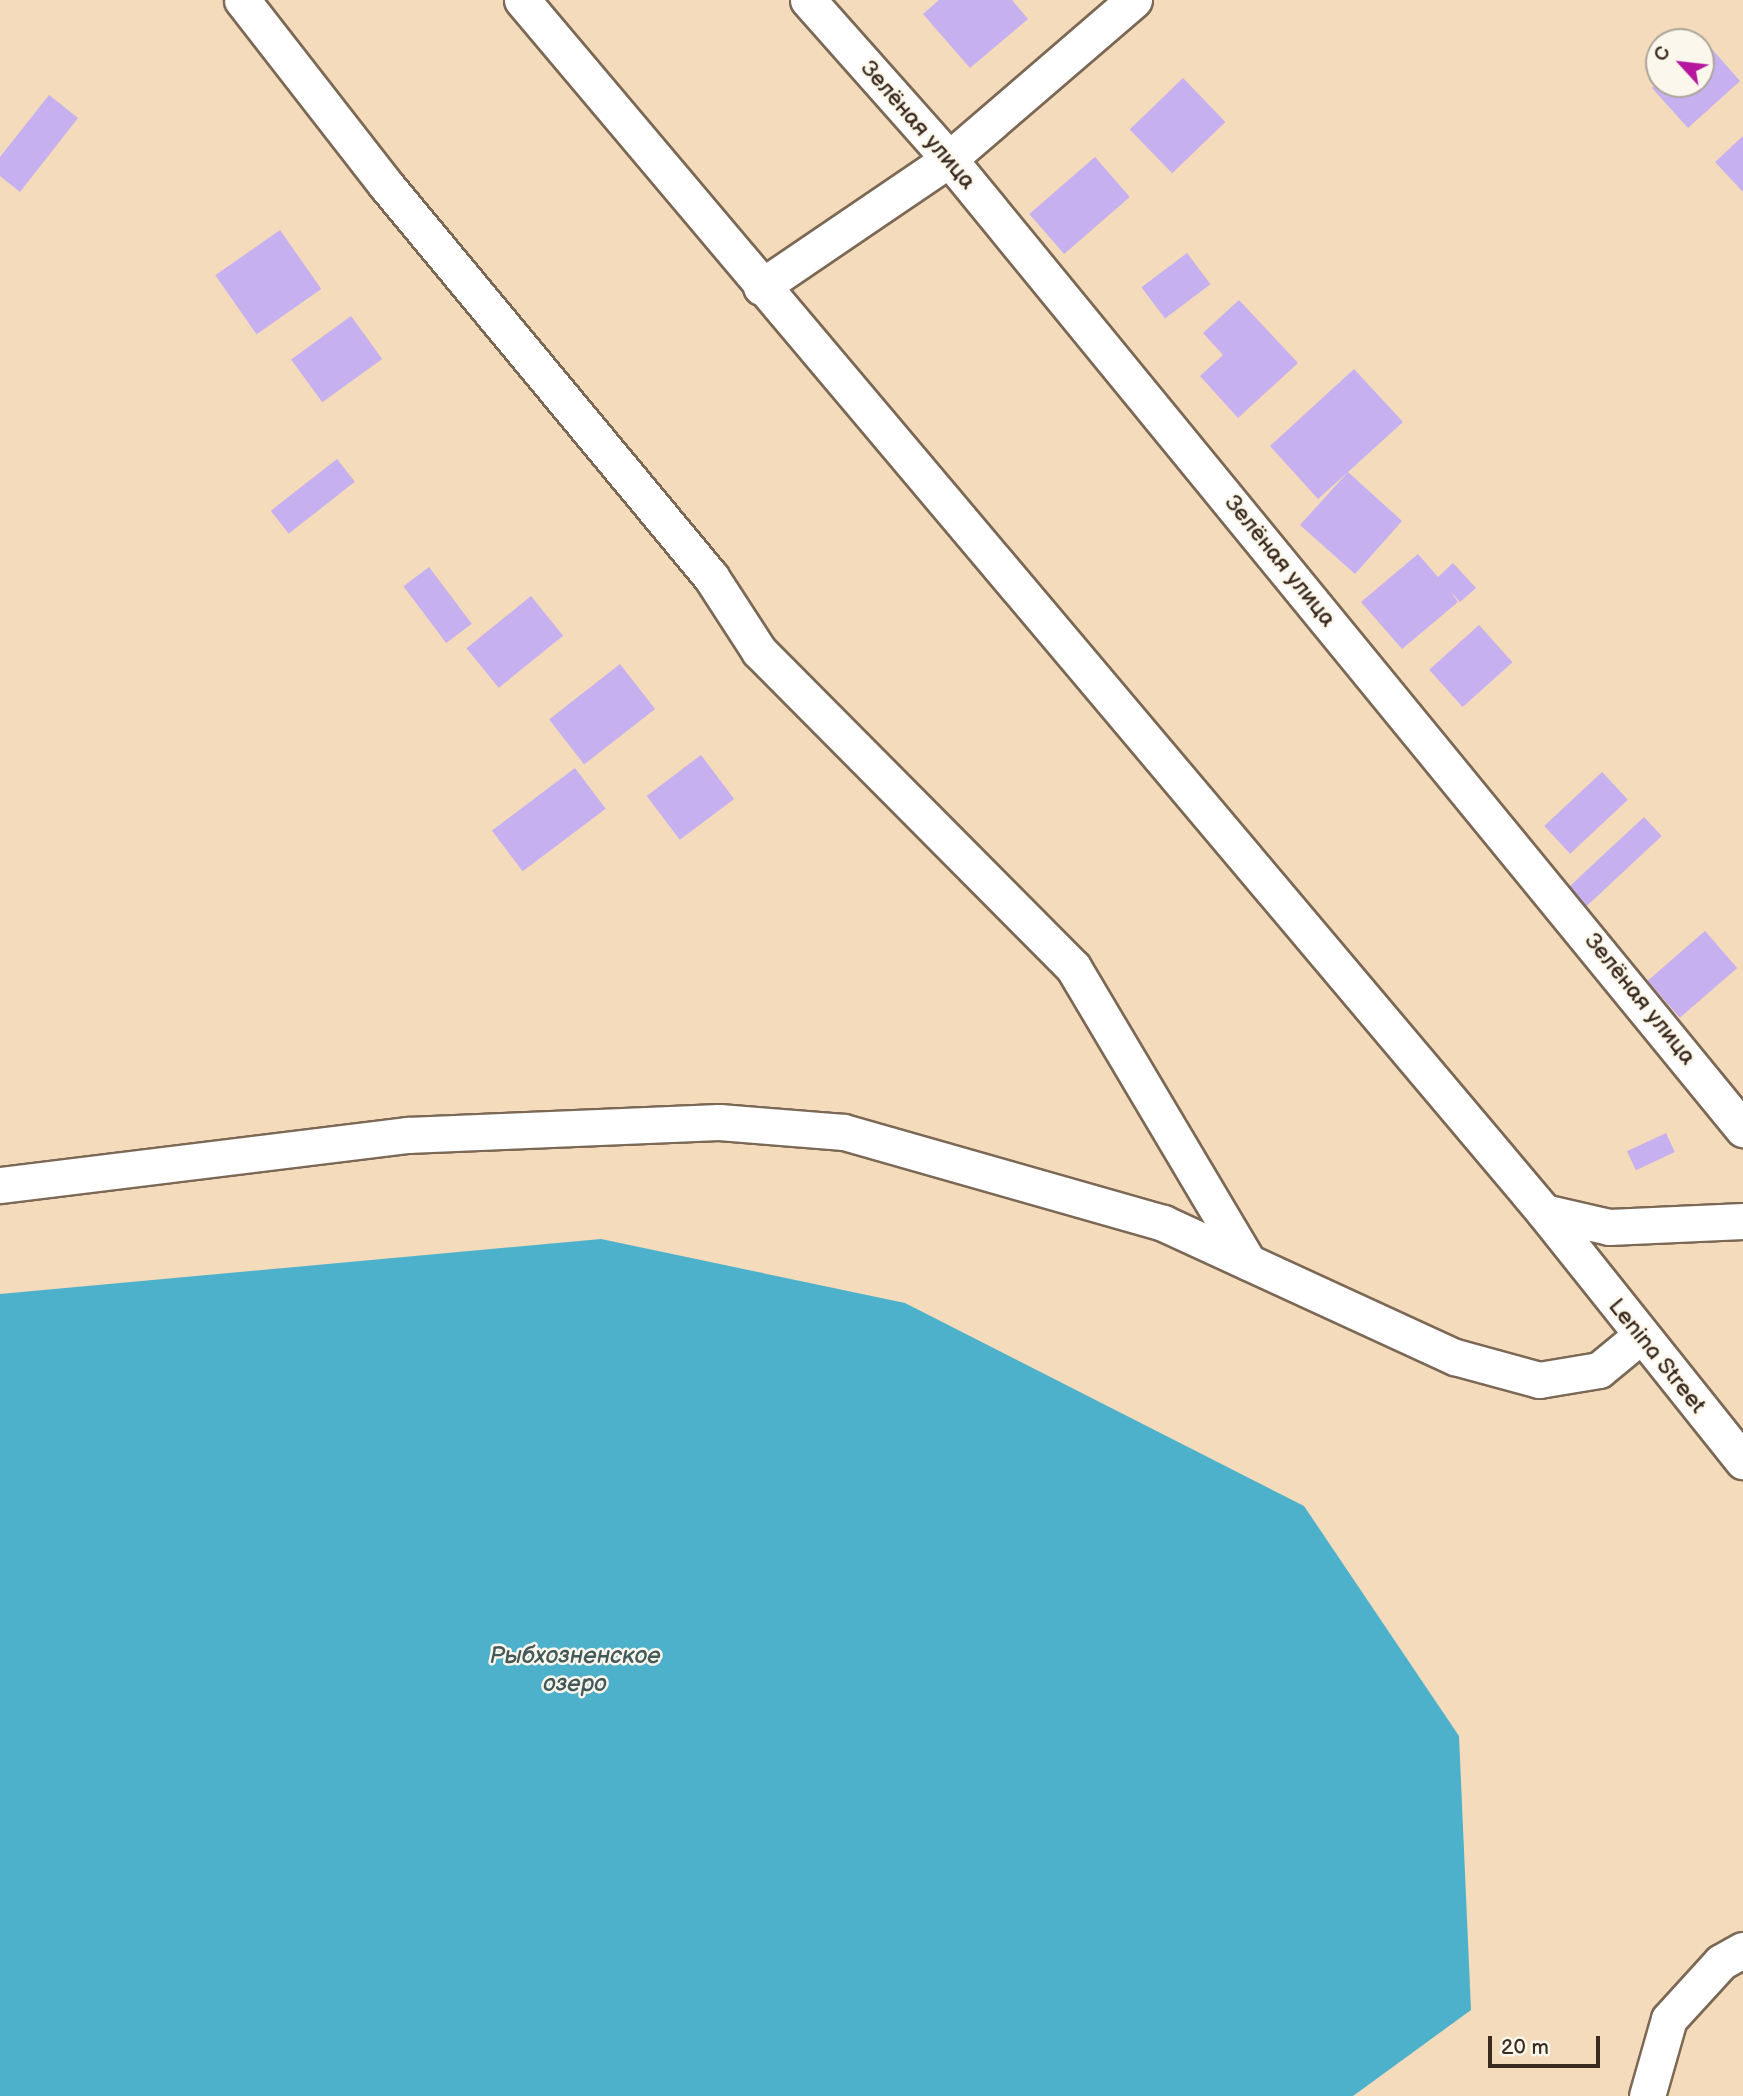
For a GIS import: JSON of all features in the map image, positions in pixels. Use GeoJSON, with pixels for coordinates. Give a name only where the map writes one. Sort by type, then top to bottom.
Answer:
{"type":"FeatureCollection","features":[{"type":"Feature","properties":{"kind":"street"},"geometry":{"type":"LineString","coordinates":[[242,0],[386,185],[712,577],[759,651],[1073,967],[1248,1262]]}},
{"type":"Feature","properties":{"kind":"street","name":"Lenina Street"},"geometry":{"type":"LineString","coordinates":[[522,0],[761,287],[1544,1212],[1639,1336],[1743,1461]]}},
{"type":"Feature","properties":{"kind":"street","name":"Зелёная улица"},"geometry":{"type":"LineString","coordinates":[[808,0],[949,159],[1743,1129]]}},
{"type":"Feature","properties":{"kind":"street"},"geometry":{"type":"LineString","coordinates":[[761,287],[949,159],[1134,0]]}},
{"type":"Feature","properties":{"kind":"street"},"geometry":{"type":"LineString","coordinates":[[0,1185],[407,1135],[719,1122],[844,1132],[1163,1223],[1455,1357],[1539,1380],[1599,1370],[1639,1336]]}},
{"type":"Feature","properties":{"kind":"street"},"geometry":{"type":"LineString","coordinates":[[1544,1212],[1609,1227],[1743,1221]]}},
{"type":"Feature","properties":{"kind":"street"},"geometry":{"type":"LineString","coordinates":[[1647,2096],[1670,2019],[1721,1962],[1743,1950]]}},
{"type":"Feature","properties":{"kind":"water","name":"Рыбхозненское озеро"},"geometry":{"type":"Polygon","coordinates":[[[601,1239],[905,1303],[1304,1506],[1459,1736],[1471,2010],[1353,2096],[0,2096],[0,1294],[601,1239]]]}},
{"type":"Feature","properties":{"kind":"building"},"geometry":{"type":"Polygon","coordinates":[[[939,0],[1012,0],[1028,19],[970,68],[923,14],[939,0]]]}},
{"type":"Feature","properties":{"kind":"building"},"geometry":{"type":"Polygon","coordinates":[[[1715,53],[1740,81],[1688,128],[1661,98],[1715,98],[1715,53]]]}},
{"type":"Feature","properties":{"kind":"building"},"geometry":{"type":"Polygon","coordinates":[[[1183,78],[1225,122],[1172,173],[1130,129],[1183,78]]]}},
{"type":"Feature","properties":{"kind":"building"},"geometry":{"type":"Polygon","coordinates":[[[49,95],[78,118],[20,192],[0,176],[0,157],[49,95]]]}},
{"type":"Feature","properties":{"kind":"building"},"geometry":{"type":"Polygon","coordinates":[[[1743,136],[1743,192],[1715,162],[1743,136]]]}},
{"type":"Feature","properties":{"kind":"building"},"geometry":{"type":"Polygon","coordinates":[[[1095,157],[1130,197],[1064,254],[1029,214],[1095,157]]]}},
{"type":"Feature","properties":{"kind":"building"},"geometry":{"type":"Polygon","coordinates":[[[280,230],[321,289],[257,334],[215,275],[280,230]]]}},
{"type":"Feature","properties":{"kind":"building"},"geometry":{"type":"Polygon","coordinates":[[[1187,253],[1210,284],[1165,318],[1141,287],[1187,253]]]}},
{"type":"Feature","properties":{"kind":"building"},"geometry":{"type":"Polygon","coordinates":[[[1239,300],[1298,363],[1238,418],[1200,376],[1223,355],[1203,333],[1239,300]]]}},
{"type":"Feature","properties":{"kind":"building"},"geometry":{"type":"Polygon","coordinates":[[[351,316],[382,359],[322,402],[291,359],[351,316]]]}},
{"type":"Feature","properties":{"kind":"building"},"geometry":{"type":"Polygon","coordinates":[[[1354,369],[1403,422],[1318,499],[1270,446],[1354,369]]]}},
{"type":"Feature","properties":{"kind":"building"},"geometry":{"type":"Polygon","coordinates":[[[337,459],[355,482],[289,534],[271,511],[337,459]]]}},
{"type":"Feature","properties":{"kind":"building"},"geometry":{"type":"Polygon","coordinates":[[[1348,472],[1402,521],[1355,574],[1300,525],[1348,472]]]}},
{"type":"Feature","properties":{"kind":"building"},"geometry":{"type":"Polygon","coordinates":[[[1418,554],[1438,577],[1453,563],[1476,588],[1460,602],[1450,591],[1458,602],[1402,649],[1361,602],[1418,554]]]}},
{"type":"Feature","properties":{"kind":"building"},"geometry":{"type":"Polygon","coordinates":[[[429,567],[472,624],[446,643],[403,586],[429,567]]]}},
{"type":"Feature","properties":{"kind":"building"},"geometry":{"type":"Polygon","coordinates":[[[531,596],[563,636],[499,688],[466,648],[531,596]]]}},
{"type":"Feature","properties":{"kind":"building"},"geometry":{"type":"Polygon","coordinates":[[[1479,625],[1512,662],[1463,707],[1429,670],[1479,625]]]}},
{"type":"Feature","properties":{"kind":"building"},"geometry":{"type":"Polygon","coordinates":[[[620,664],[655,709],[584,764],[549,719],[620,664]]]}},
{"type":"Feature","properties":{"kind":"building"},"geometry":{"type":"Polygon","coordinates":[[[701,755],[734,799],[680,840],[647,796],[701,755]]]}},
{"type":"Feature","properties":{"kind":"building"},"geometry":{"type":"Polygon","coordinates":[[[575,768],[606,809],[523,871],[492,831],[575,768]]]}},
{"type":"Feature","properties":{"kind":"building"},"geometry":{"type":"Polygon","coordinates":[[[1602,772],[1628,800],[1570,854],[1544,826],[1602,772]]]}},
{"type":"Feature","properties":{"kind":"building"},"geometry":{"type":"Polygon","coordinates":[[[1644,817],[1662,836],[1586,906],[1569,887],[1644,817]]]}},
{"type":"Feature","properties":{"kind":"building"},"geometry":{"type":"Polygon","coordinates":[[[1705,931],[1737,968],[1680,1018],[1648,981],[1705,931]]]}},
{"type":"Feature","properties":{"kind":"building"},"geometry":{"type":"Polygon","coordinates":[[[1666,1133],[1675,1152],[1636,1170],[1627,1151],[1666,1133]]]}}]}
